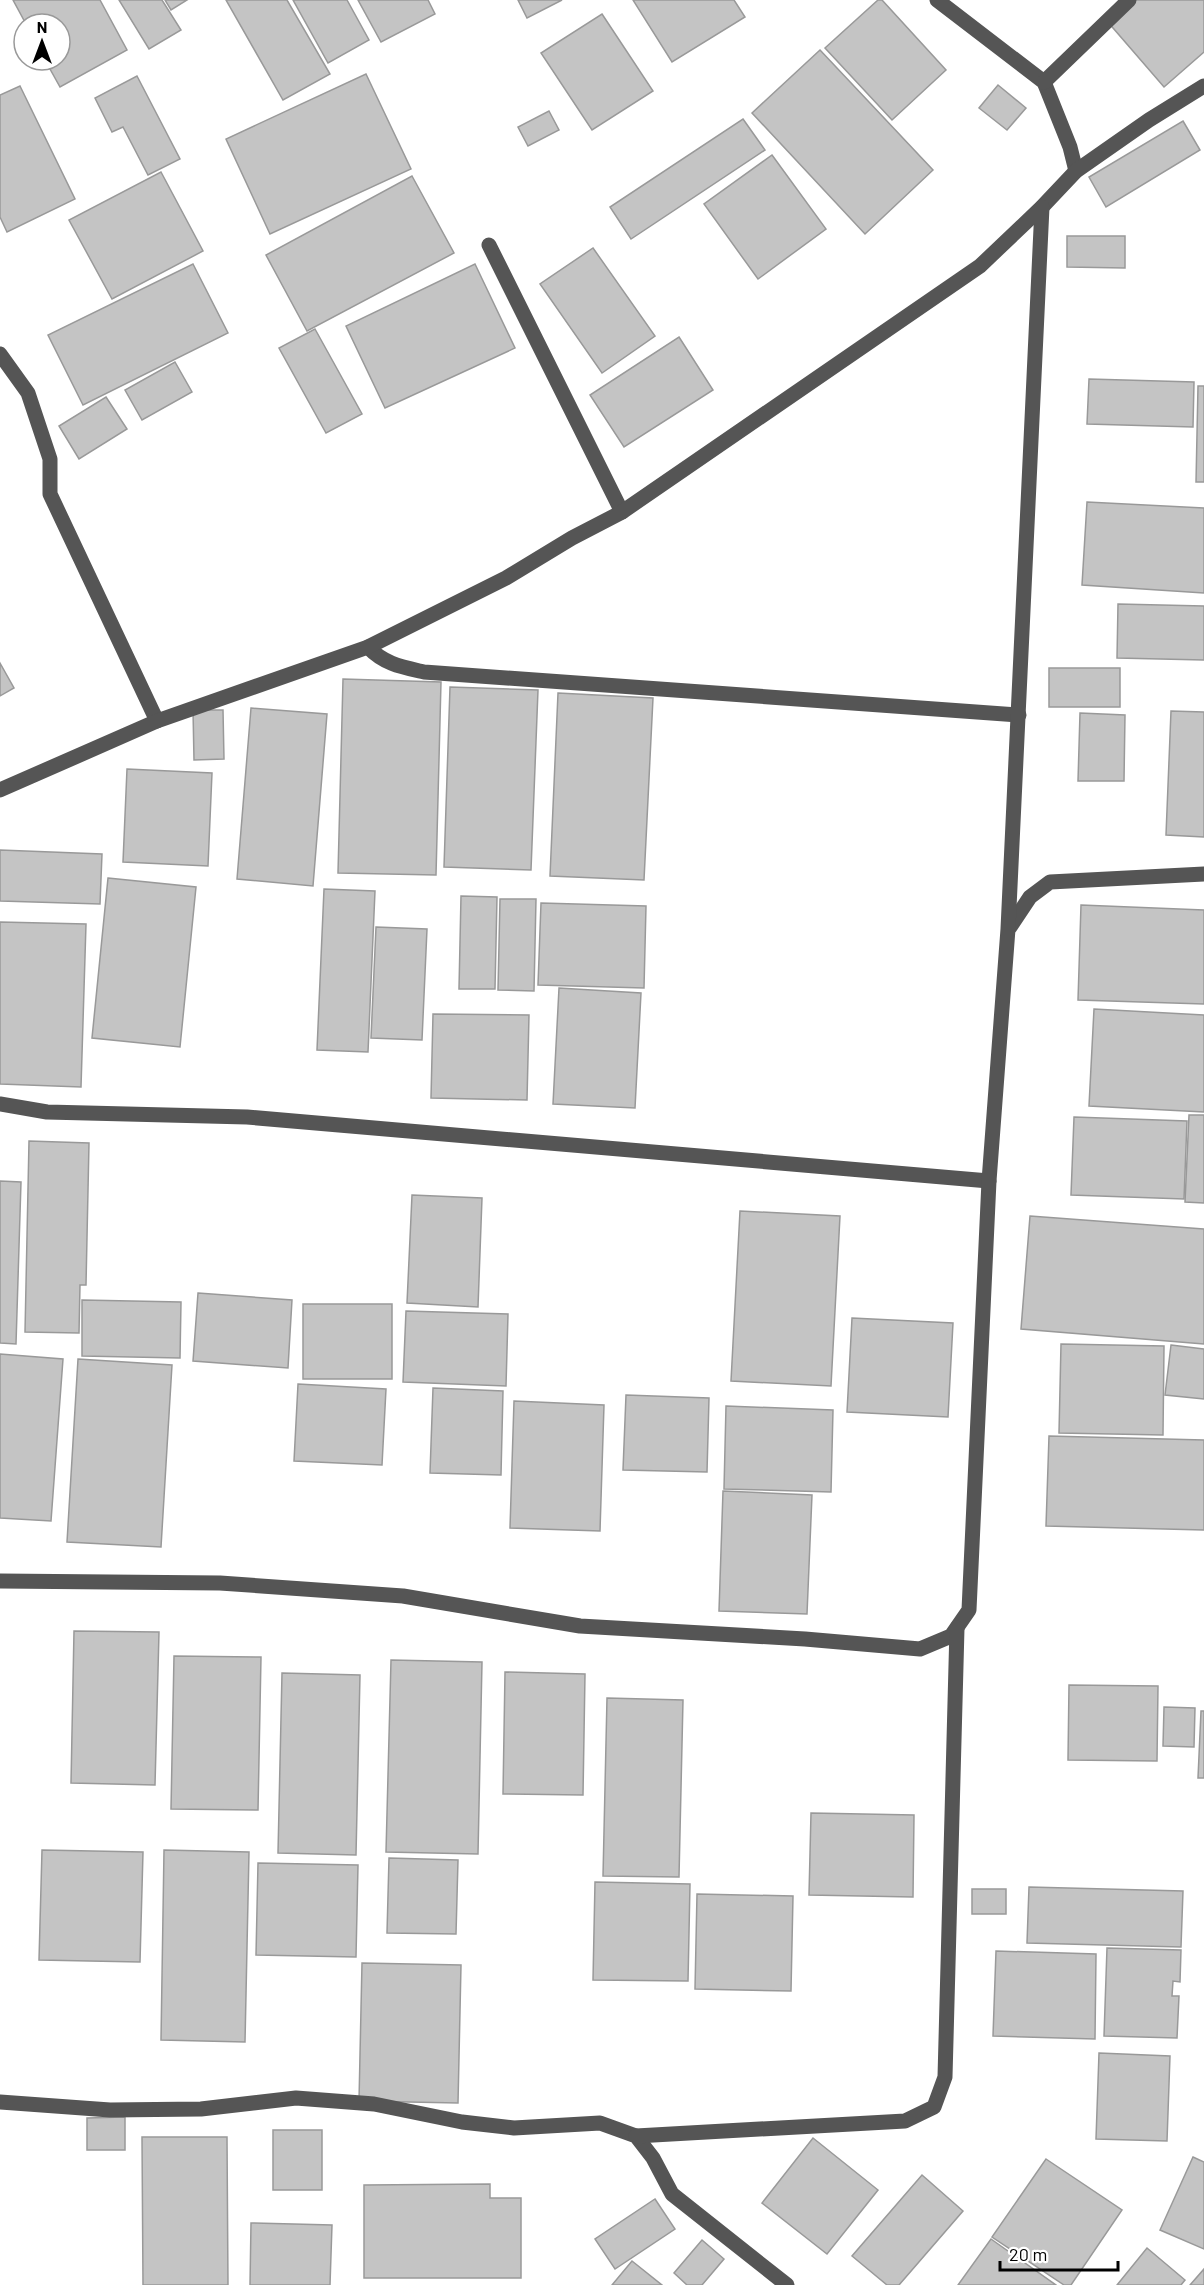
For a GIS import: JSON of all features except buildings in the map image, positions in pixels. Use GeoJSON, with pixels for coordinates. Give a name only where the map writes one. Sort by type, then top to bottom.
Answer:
{"type":"FeatureCollection","features":[{"type":"Feature","properties":{"kind":"street"},"geometry":{"type":"LineString","coordinates":[[937,0],[1044,82],[1070,147],[1076,171]]}},
{"type":"Feature","properties":{"kind":"street"},"geometry":{"type":"LineString","coordinates":[[1044,82],[1129,0]]}},
{"type":"Feature","properties":{"kind":"street"},"geometry":{"type":"LineString","coordinates":[[0,790],[157,721],[368,647],[506,578],[572,538],[622,512],[980,266],[1076,171],[1149,120],[1204,86]]}},
{"type":"Feature","properties":{"kind":"street"},"geometry":{"type":"LineString","coordinates":[[0,1581],[220,1583],[403,1596],[580,1626],[920,1649],[951,1636],[969,1610],[989,1181],[1008,929],[1042,207]]}},
{"type":"Feature","properties":{"kind":"street"},"geometry":{"type":"LineString","coordinates":[[489,245],[622,512]]}},
{"type":"Feature","properties":{"kind":"street"},"geometry":{"type":"LineString","coordinates":[[0,354],[28,393],[50,459],[50,494],[157,721]]}},
{"type":"Feature","properties":{"kind":"street"},"geometry":{"type":"LineString","coordinates":[[368,647],[378,658],[389,664],[424,672],[1019,715]]}},
{"type":"Feature","properties":{"kind":"street"},"geometry":{"type":"LineString","coordinates":[[1008,929],[1030,897],[1050,882],[1204,874]]}},
{"type":"Feature","properties":{"kind":"street"},"geometry":{"type":"LineString","coordinates":[[0,1104],[47,1112],[247,1117],[989,1181]]}},
{"type":"Feature","properties":{"kind":"street"},"geometry":{"type":"LineString","coordinates":[[0,2102],[110,2110],[201,2109],[296,2098],[374,2104],[462,2122],[514,2128],[600,2123],[636,2136],[905,2121],[934,2108],[945,2078],[957,1628]]}},
{"type":"Feature","properties":{"kind":"street"},"geometry":{"type":"LineString","coordinates":[[636,2136],[653,2158],[672,2194],[787,2285]]}}]}
